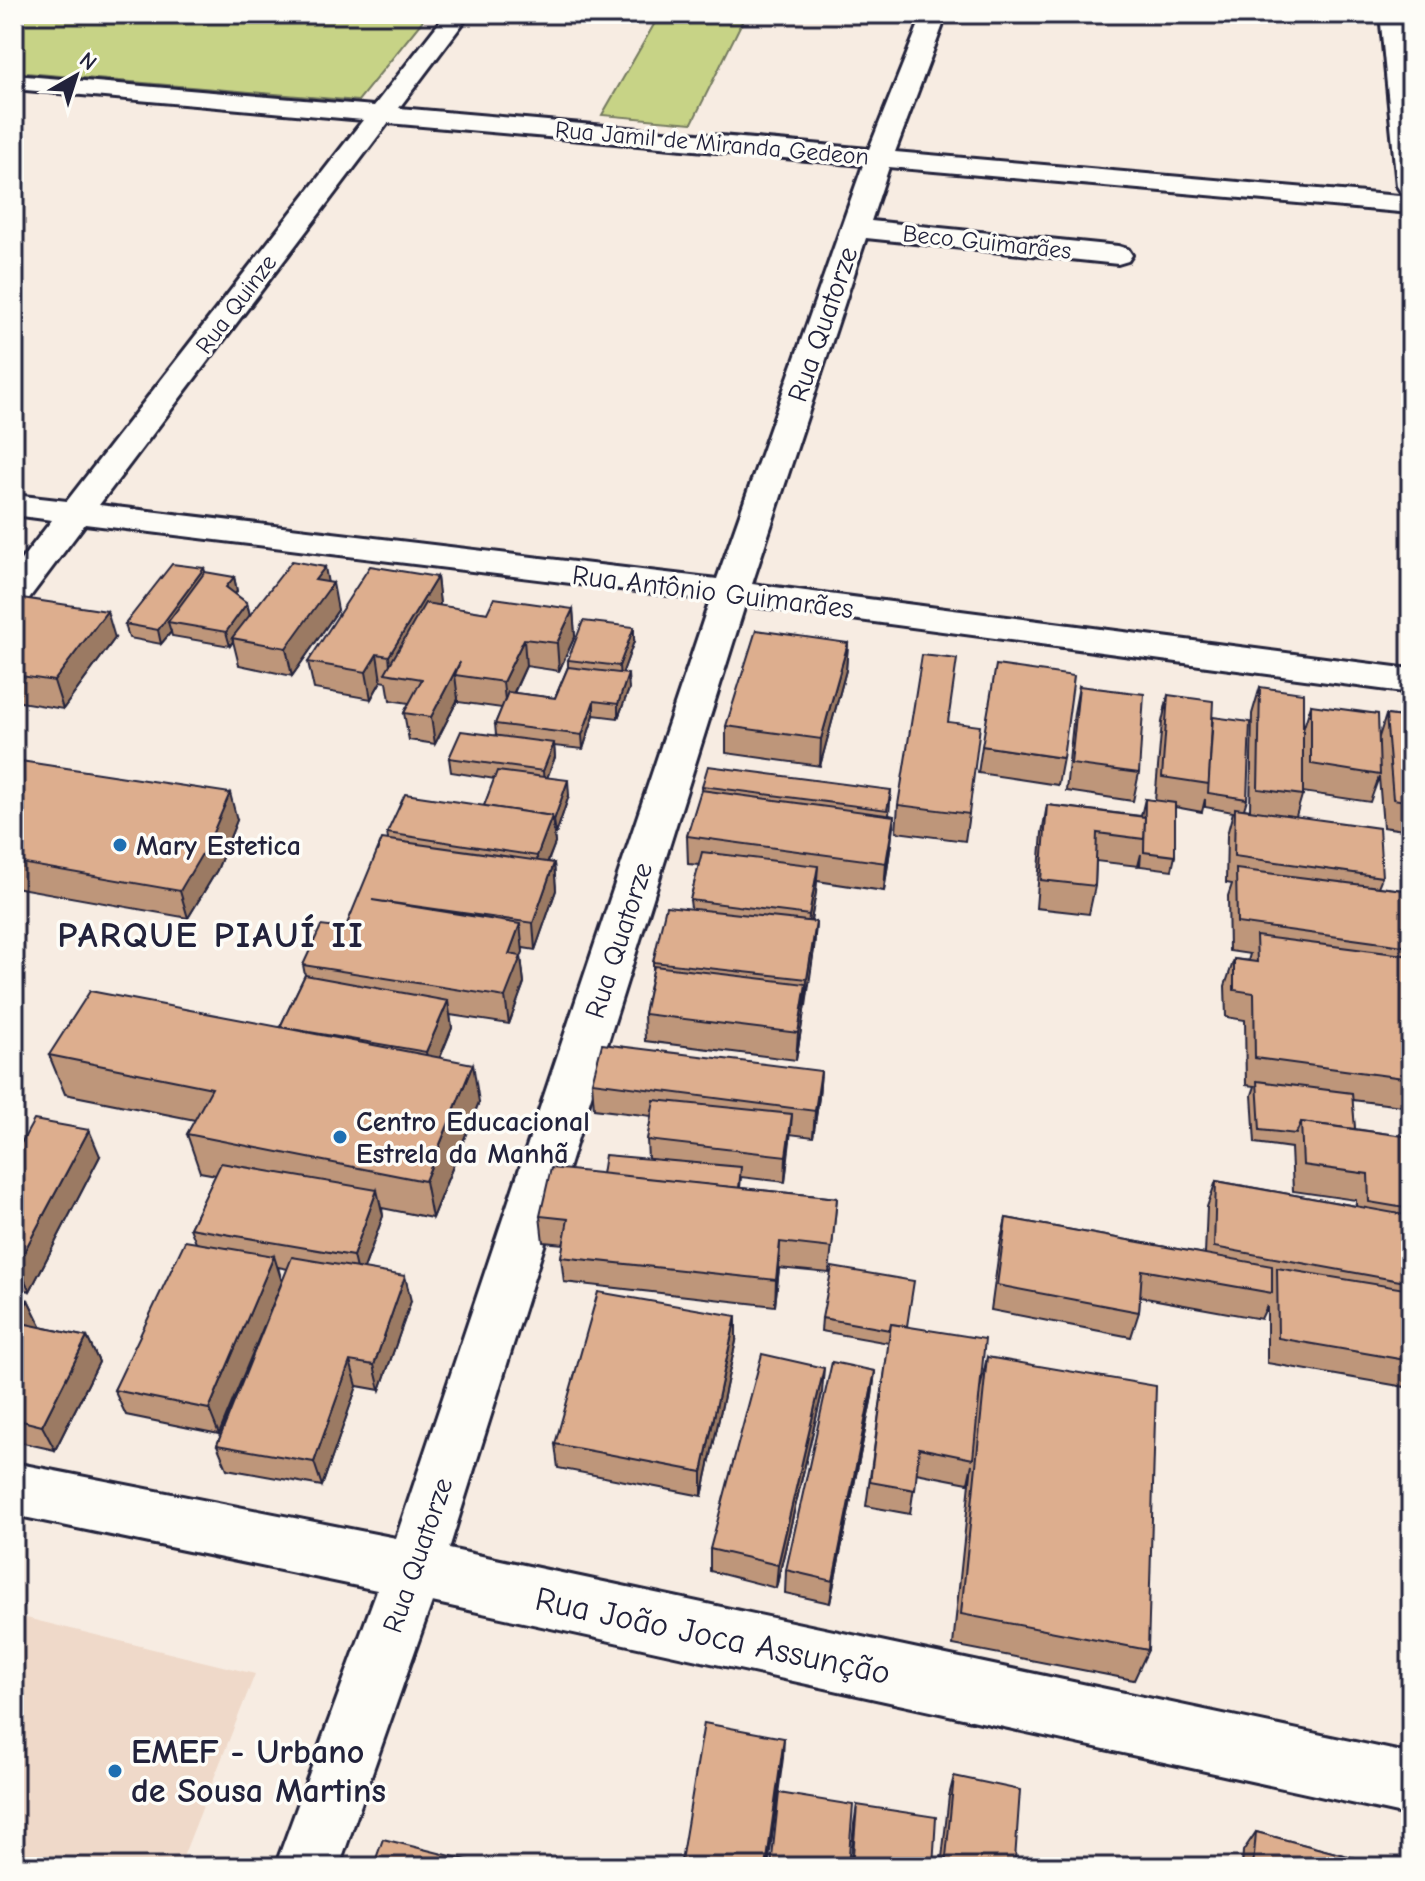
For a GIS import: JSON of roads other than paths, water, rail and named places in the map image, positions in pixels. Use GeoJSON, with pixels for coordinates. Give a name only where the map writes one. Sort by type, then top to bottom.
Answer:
{"type":"FeatureCollection","features":[{"type":"Feature","properties":{"kind":"street","name":"Rua Quinze"},"geometry":{"type":"LineString","coordinates":[[14,593],[458,14]]}},
{"type":"Feature","properties":{"kind":"street","name":"Rua Quatorze"},"geometry":{"type":"LineString","coordinates":[[307,1867],[414,1570],[731,592],[879,158],[935,14]]}},
{"type":"Feature","properties":{"kind":"street"},"geometry":{"type":"LineString","coordinates":[[1392,14],[1411,186]]}},
{"type":"Feature","properties":{"kind":"street","name":"Rua Jamil de Miranda Gedeon"},"geometry":{"type":"LineString","coordinates":[[14,82],[1411,205]]}},
{"type":"Feature","properties":{"kind":"street","name":"Beco Guimarães"},"geometry":{"type":"LineString","coordinates":[[855,228],[1118,255]]}},
{"type":"Feature","properties":{"kind":"street","name":"Rua Antônio Guimarães"},"geometry":{"type":"LineString","coordinates":[[14,505],[731,592],[1411,681]]}},
{"type":"Feature","properties":{"kind":"street","name":"Rua João Joca Assunção"},"geometry":{"type":"LineString","coordinates":[[14,1489],[414,1570],[1411,1785]]}},
{"type":"Feature","properties":{"kind":"place","name":"Mary Estetica"},"geometry":{"type":"Point","coordinates":[120,845]}},
{"type":"Feature","properties":{"kind":"place","name":"Centro Educacional Estrela da Manhã"},"geometry":{"type":"Point","coordinates":[340,1137]}},
{"type":"Feature","properties":{"kind":"place","name":"EMEF - Urbano de Sousa Martins"},"geometry":{"type":"Point","coordinates":[115,1771]}},
{"type":"Feature","properties":{"kind":"district","name":"PARQUE PIAUÍ II"},"geometry":{"type":"Point","coordinates":[211,934]}}]}
